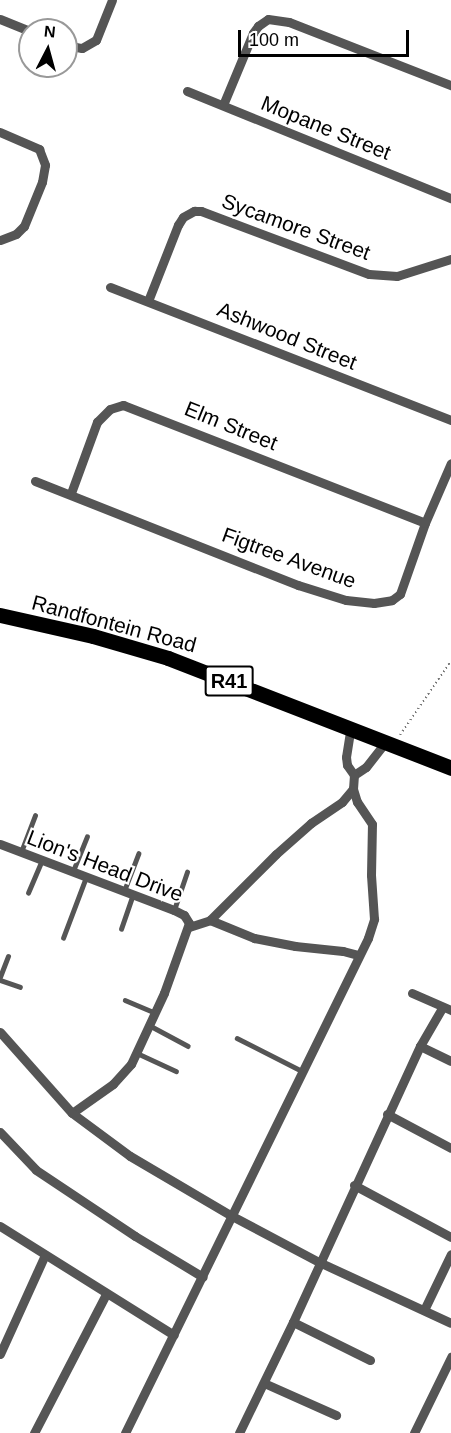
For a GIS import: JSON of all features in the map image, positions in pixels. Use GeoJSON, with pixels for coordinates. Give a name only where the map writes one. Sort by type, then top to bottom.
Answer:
{"type":"FeatureCollection","features":[{"type":"Feature","properties":{"kind":"main road","name":"Randfontein Road"},"geometry":{"type":"LineString","coordinates":[[0,615],[93,636],[168,658],[351,727],[451,768]]}},
{"type":"Feature","properties":{"kind":"street"},"geometry":{"type":"LineString","coordinates":[[78,47],[82,48],[96,40],[112,0]]}},
{"type":"Feature","properties":{"kind":"street"},"geometry":{"type":"LineString","coordinates":[[0,19],[18,26]]}},
{"type":"Feature","properties":{"kind":"street"},"geometry":{"type":"LineString","coordinates":[[223,105],[253,33],[258,26],[268,20],[289,22],[451,85]]}},
{"type":"Feature","properties":{"kind":"street","name":"Mopane Street"},"geometry":{"type":"LineString","coordinates":[[187,91],[451,198]]}},
{"type":"Feature","properties":{"kind":"street"},"geometry":{"type":"LineString","coordinates":[[0,132],[39,149],[45,165],[42,182],[24,226],[16,234],[0,240]]}},
{"type":"Feature","properties":{"kind":"street","name":"Sycamore Street"},"geometry":{"type":"LineString","coordinates":[[148,301],[178,225],[183,216],[194,211],[201,211],[369,274],[397,276],[451,259]]}},
{"type":"Feature","properties":{"kind":"street","name":"Ashwood Street"},"geometry":{"type":"LineString","coordinates":[[110,287],[451,420]]}},
{"type":"Feature","properties":{"kind":"street","name":"Elm Street"},"geometry":{"type":"LineString","coordinates":[[71,493],[97,423],[110,409],[123,405],[425,523]]}},
{"type":"Feature","properties":{"kind":"street","name":"Figtree Avenue"},"geometry":{"type":"LineString","coordinates":[[35,481],[71,493],[298,585],[361,603],[384,602],[400,594],[425,523],[451,463]]}},
{"type":"Feature","properties":{"kind":"street"},"geometry":{"type":"LineString","coordinates":[[125,1433],[374,919],[370,858],[372,824],[357,802],[353,789],[354,775],[347,765],[346,757],[351,727]]}},
{"type":"Feature","properties":{"kind":"street"},"geometry":{"type":"LineString","coordinates":[[354,775],[366,767],[390,743]]}},
{"type":"Feature","properties":{"kind":"street"},"geometry":{"type":"LineString","coordinates":[[72,1113],[113,1084],[131,1064],[155,1013],[189,927],[210,920],[276,854],[311,823],[342,802],[353,789]]}},
{"type":"Feature","properties":{"kind":"street","name":"Lion's Head Drive"},"geometry":{"type":"LineString","coordinates":[[0,844],[174,910],[184,915],[189,927]]}},
{"type":"Feature","properties":{"kind":"street"},"geometry":{"type":"LineString","coordinates":[[210,920],[254,938],[358,955]]}},
{"type":"Feature","properties":{"kind":"street"},"geometry":{"type":"LineString","coordinates":[[239,1433],[293,1322],[354,1185],[420,1046],[447,1009],[412,993]]}},
{"type":"Feature","properties":{"kind":"street"},"geometry":{"type":"LineString","coordinates":[[1,1034],[72,1113],[130,1156],[232,1216],[319,1262],[451,1323]]}},
{"type":"Feature","properties":{"kind":"street"},"geometry":{"type":"LineString","coordinates":[[420,1046],[451,1061]]}},
{"type":"Feature","properties":{"kind":"street"},"geometry":{"type":"LineString","coordinates":[[387,1114],[451,1148]]}},
{"type":"Feature","properties":{"kind":"street"},"geometry":{"type":"LineString","coordinates":[[0,1132],[36,1170],[135,1236],[203,1276]]}},
{"type":"Feature","properties":{"kind":"street"},"geometry":{"type":"LineString","coordinates":[[354,1185],[451,1237]]}},
{"type":"Feature","properties":{"kind":"street"},"geometry":{"type":"LineString","coordinates":[[0,1226],[174,1335]]}},
{"type":"Feature","properties":{"kind":"street"},"geometry":{"type":"LineString","coordinates":[[424,1310],[451,1254]]}},
{"type":"Feature","properties":{"kind":"street"},"geometry":{"type":"LineString","coordinates":[[0,1354],[45,1255]]}},
{"type":"Feature","properties":{"kind":"street"},"geometry":{"type":"LineString","coordinates":[[33,1433],[106,1294]]}},
{"type":"Feature","properties":{"kind":"street"},"geometry":{"type":"LineString","coordinates":[[293,1322],[370,1360]]}},
{"type":"Feature","properties":{"kind":"street"},"geometry":{"type":"LineString","coordinates":[[414,1433],[451,1357]]}},
{"type":"Feature","properties":{"kind":"street"},"geometry":{"type":"LineString","coordinates":[[264,1383],[336,1415]]}},
{"type":"Feature","properties":{"kind":"lane"},"geometry":{"type":"LineString","coordinates":[[21,852],[35,816]]}},
{"type":"Feature","properties":{"kind":"lane"},"geometry":{"type":"LineString","coordinates":[[73,872],[87,837]]}},
{"type":"Feature","properties":{"kind":"lane"},"geometry":{"type":"LineString","coordinates":[[121,928],[138,854]]}},
{"type":"Feature","properties":{"kind":"lane"},"geometry":{"type":"LineString","coordinates":[[28,893],[42,860]]}},
{"type":"Feature","properties":{"kind":"lane"},"geometry":{"type":"LineString","coordinates":[[174,910],[187,872]]}},
{"type":"Feature","properties":{"kind":"lane"},"geometry":{"type":"LineString","coordinates":[[63,938],[86,877]]}},
{"type":"Feature","properties":{"kind":"lane"},"geometry":{"type":"LineString","coordinates":[[8,956],[0,979],[20,987]]}},
{"type":"Feature","properties":{"kind":"lane"},"geometry":{"type":"LineString","coordinates":[[125,1000],[155,1013]]}},
{"type":"Feature","properties":{"kind":"lane"},"geometry":{"type":"LineString","coordinates":[[149,1025],[188,1046]]}},
{"type":"Feature","properties":{"kind":"lane"},"geometry":{"type":"LineString","coordinates":[[237,1038],[302,1071]]}},
{"type":"Feature","properties":{"kind":"lane"},"geometry":{"type":"LineString","coordinates":[[137,1053],[176,1071]]}},
{"type":"Feature","properties":{"kind":"path"},"geometry":{"type":"LineString","coordinates":[[390,743],[451,661]]}}]}
